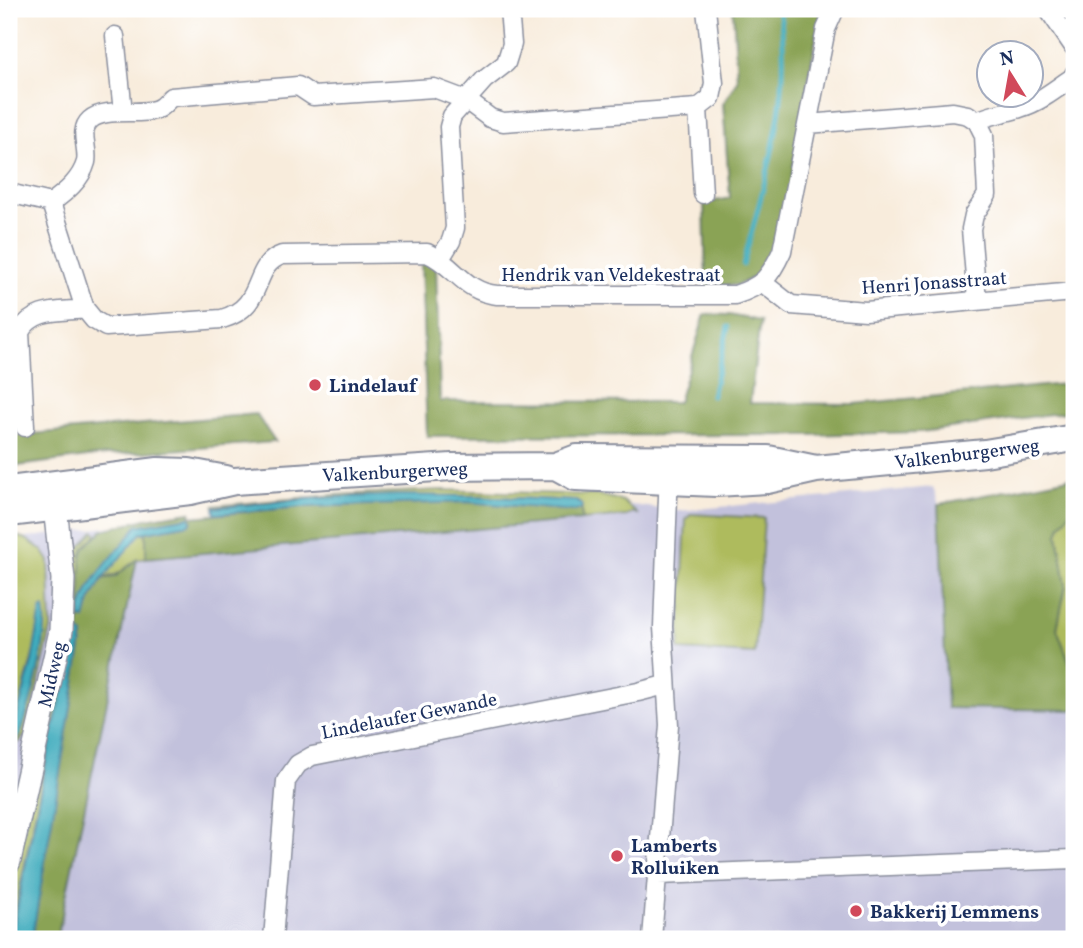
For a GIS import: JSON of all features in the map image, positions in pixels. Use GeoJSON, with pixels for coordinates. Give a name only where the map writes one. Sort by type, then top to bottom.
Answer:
{"type":"FeatureCollection","features":[{"type":"Feature","properties":{"kind":"main road","name":"Valkenburgerweg"},"geometry":{"type":"LineString","coordinates":[[9,489],[54,496],[190,491],[234,481],[452,467],[556,466],[577,458],[669,470],[768,458],[817,469],[985,453],[1074,438]]}},
{"type":"Feature","properties":{"kind":"main road","name":"Valkenburgerweg"},"geometry":{"type":"LineString","coordinates":[[9,513],[54,496]]}},
{"type":"Feature","properties":{"kind":"street"},"geometry":{"type":"LineString","coordinates":[[51,203],[85,309],[94,320],[106,327],[222,319],[235,315],[246,307],[268,264],[282,255],[428,253],[440,259],[451,242],[455,228],[449,127],[452,116],[484,80],[506,63],[512,44],[509,9]]}},
{"type":"Feature","properties":{"kind":"street"},"geometry":{"type":"LineString","coordinates":[[9,193],[51,203],[67,192],[79,177],[86,160],[84,133],[88,122],[98,115],[159,108],[171,97],[299,86],[313,96],[434,88],[467,100],[490,118],[503,122],[698,107],[710,98],[714,83],[706,9]]}},
{"type":"Feature","properties":{"kind":"street"},"geometry":{"type":"LineString","coordinates":[[763,282],[782,251],[826,29],[835,9]]}},
{"type":"Feature","properties":{"kind":"street"},"geometry":{"type":"LineString","coordinates":[[1048,9],[1073,41]]}},
{"type":"Feature","properties":{"kind":"street"},"geometry":{"type":"LineString","coordinates":[[115,36],[123,112]]}},
{"type":"Feature","properties":{"kind":"street"},"geometry":{"type":"LineString","coordinates":[[977,121],[994,113],[1018,109],[1040,100],[1074,74]]}},
{"type":"Feature","properties":{"kind":"street"},"geometry":{"type":"LineString","coordinates":[[698,107],[703,194]]}},
{"type":"Feature","properties":{"kind":"street"},"geometry":{"type":"LineString","coordinates":[[808,124],[953,112],[968,115],[977,121],[984,135],[987,195],[974,215],[971,229],[977,300]]}},
{"type":"Feature","properties":{"kind":"street","name":"Hendrik van Veldekestraat"},"geometry":{"type":"LineString","coordinates":[[440,259],[472,288],[484,294],[497,295],[735,295],[752,290],[763,282]]}},
{"type":"Feature","properties":{"kind":"street","name":"Henri Jonasstraat"},"geometry":{"type":"LineString","coordinates":[[763,282],[791,305],[866,311],[1074,292]]}},
{"type":"Feature","properties":{"kind":"street"},"geometry":{"type":"LineString","coordinates":[[25,427],[20,332],[26,321],[37,314],[85,309]]}},
{"type":"Feature","properties":{"kind":"street"},"geometry":{"type":"LineString","coordinates":[[652,939],[669,725],[663,627],[669,470]]}},
{"type":"Feature","properties":{"kind":"street","name":"Midweg"},"geometry":{"type":"LineString","coordinates":[[9,861],[61,631],[63,579],[54,496]]}},
{"type":"Feature","properties":{"kind":"street","name":"Lindelaufer Gewande"},"geometry":{"type":"LineString","coordinates":[[273,939],[286,781],[298,764],[312,756],[665,685]]}},
{"type":"Feature","properties":{"kind":"street"},"geometry":{"type":"LineString","coordinates":[[658,875],[1074,859]]}},
{"type":"Feature","properties":{"kind":"shaded area"},"geometry":{"type":"Polygon","coordinates":[[[933,487],[939,504],[947,707],[1074,710],[1074,939],[9,939],[9,537],[31,537],[189,516],[480,498],[594,500],[678,511],[933,487]]]}},
{"type":"Feature","properties":{"kind":"green space"},"geometry":{"type":"Polygon","coordinates":[[[733,9],[824,9],[819,21],[782,229],[764,272],[738,285],[706,287],[704,203],[730,198],[723,104],[737,80],[733,9]]]}},
{"type":"Feature","properties":{"kind":"green space"},"geometry":{"type":"Polygon","coordinates":[[[436,261],[440,401],[678,402],[705,314],[760,321],[750,403],[854,404],[1074,383],[1074,411],[921,432],[427,436],[421,263],[436,261]]]}},
{"type":"Feature","properties":{"kind":"green space"},"geometry":{"type":"Polygon","coordinates":[[[256,414],[275,442],[95,456],[9,467],[9,436],[256,414]]]}},
{"type":"Feature","properties":{"kind":"green space"},"geometry":{"type":"Polygon","coordinates":[[[1074,477],[1074,507],[1058,534],[1066,585],[1057,629],[1074,674],[1074,710],[947,708],[939,504],[1074,477]]]}},
{"type":"Feature","properties":{"kind":"green space"},"geometry":{"type":"Polygon","coordinates":[[[442,490],[600,495],[623,501],[638,515],[633,512],[627,516],[582,520],[582,505],[576,501],[475,496],[358,496],[214,508],[334,495],[442,490]]]}},
{"type":"Feature","properties":{"kind":"green space"},"geometry":{"type":"Polygon","coordinates":[[[468,502],[575,511],[581,509],[582,520],[146,558],[146,532],[189,524],[192,521],[190,517],[137,526],[88,590],[81,611],[81,556],[84,548],[103,530],[190,512],[191,517],[302,507],[468,502]]]}},
{"type":"Feature","properties":{"kind":"green space"},"geometry":{"type":"Polygon","coordinates":[[[1074,507],[1074,674],[1057,629],[1066,585],[1058,534],[1074,507]]]}},
{"type":"Feature","properties":{"kind":"green space"},"geometry":{"type":"Polygon","coordinates":[[[691,514],[764,518],[755,654],[679,650],[686,520],[691,514]]]}},
{"type":"Feature","properties":{"kind":"green space"},"geometry":{"type":"Polygon","coordinates":[[[94,531],[97,534],[84,548],[81,556],[81,611],[77,633],[51,737],[9,939],[9,899],[67,637],[74,554],[94,531]]]}},
{"type":"Feature","properties":{"kind":"green space"},"geometry":{"type":"Polygon","coordinates":[[[146,532],[146,558],[134,562],[116,574],[103,577],[139,535],[146,532]]]}},
{"type":"Feature","properties":{"kind":"green space"},"geometry":{"type":"Polygon","coordinates":[[[9,537],[26,539],[42,550],[49,561],[51,629],[27,734],[19,742],[9,745],[9,537]],[[36,643],[12,733],[20,736],[41,650],[36,643]]]}},
{"type":"Feature","properties":{"kind":"green space"},"geometry":{"type":"Polygon","coordinates":[[[137,559],[57,939],[32,939],[83,635],[77,633],[80,618],[85,619],[90,601],[102,579],[115,577],[137,559]]]}},
{"type":"Feature","properties":{"kind":"water"},"geometry":{"type":"Polygon","coordinates":[[[401,495],[576,501],[582,505],[581,509],[575,511],[468,502],[302,507],[215,514],[214,508],[318,498],[401,495]]]}},
{"type":"Feature","properties":{"kind":"water"},"geometry":{"type":"Polygon","coordinates":[[[190,517],[189,524],[141,533],[102,579],[90,601],[85,619],[80,618],[94,580],[137,526],[190,517]]]}},
{"type":"Feature","properties":{"kind":"water"},"geometry":{"type":"Polygon","coordinates":[[[44,608],[44,634],[38,671],[24,724],[20,736],[16,739],[12,733],[32,662],[41,609],[44,608]]]}},
{"type":"Feature","properties":{"kind":"water"},"geometry":{"type":"Polygon","coordinates":[[[77,633],[83,635],[32,939],[11,939],[51,737],[77,633]]]}},
{"type":"Feature","properties":{"kind":"waterway"},"geometry":{"type":"LineString","coordinates":[[743,265],[768,170],[780,106],[783,41],[779,9]]}},
{"type":"Feature","properties":{"kind":"waterway"},"geometry":{"type":"LineString","coordinates":[[712,396],[728,327]]}},
{"type":"Feature","properties":{"kind":"place","name":"Lindelauf"},"geometry":{"type":"Point","coordinates":[315,385]}},
{"type":"Feature","properties":{"kind":"place","name":"Lamberts Rolluiken"},"geometry":{"type":"Point","coordinates":[617,856]}},
{"type":"Feature","properties":{"kind":"place","name":"Bakkerij Lemmens"},"geometry":{"type":"Point","coordinates":[856,911]}}]}
